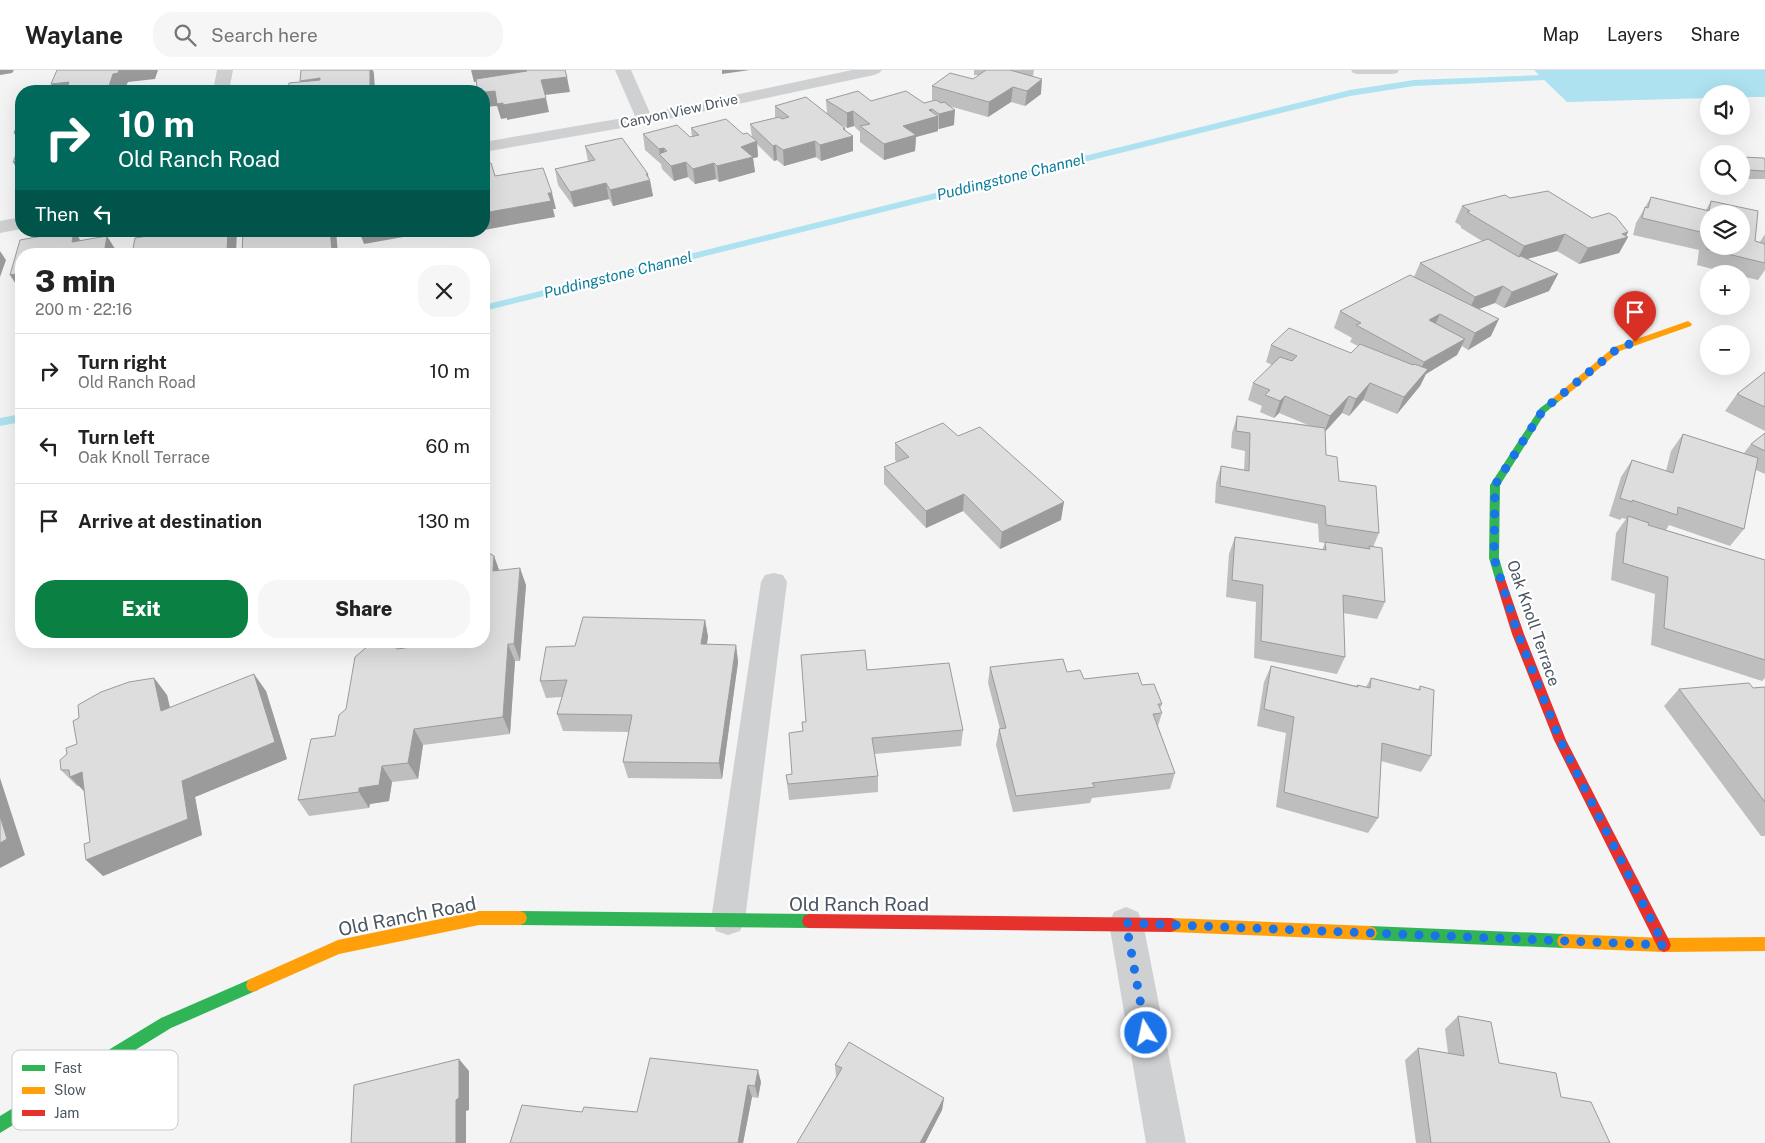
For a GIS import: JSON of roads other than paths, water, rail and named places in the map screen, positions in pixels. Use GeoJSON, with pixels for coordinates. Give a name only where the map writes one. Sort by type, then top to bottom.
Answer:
{"type":"FeatureCollection","features":[{"type":"Feature","properties":{"kind":"street"},"geometry":{"type":"LineString","coordinates":[[222,85],[225,70]]}},
{"type":"Feature","properties":{"kind":"street"},"geometry":{"type":"LineString","coordinates":[[624,70],[645,120]]}},
{"type":"Feature","properties":{"kind":"street","name":"Canyon View Drive"},"geometry":{"type":"LineString","coordinates":[[490,146],[645,120],[874,70]]}},
{"type":"Feature","properties":{"kind":"street"},"geometry":{"type":"LineString","coordinates":[[0,227],[15,224]]}},
{"type":"Feature","properties":{"kind":"street","name":"Oak Knoll Terrace"},"geometry":{"type":"LineString","coordinates":[[1664,945],[1560,740],[1518,634],[1494,558],[1495,485],[1543,410],[1617,349],[1688,324]]}},
{"type":"Feature","properties":{"kind":"street","name":"Old Ranch Road"},"geometry":{"type":"LineString","coordinates":[[122,1050],[166,1023],[338,947],[479,918],[1126,923],[1664,945],[1765,944]]}},
{"type":"Feature","properties":{"kind":"street"},"geometry":{"type":"LineString","coordinates":[[1126,923],[1166,1143]]}},
{"type":"Feature","properties":{"kind":"street","name":"Old Ranch Road"},"geometry":{"type":"LineString","coordinates":[[0,1125],[12,1118]]}},
{"type":"Feature","properties":{"kind":"lane"},"geometry":{"type":"LineString","coordinates":[[1358,70],[1392,70]]}},
{"type":"Feature","properties":{"kind":"lane"},"geometry":{"type":"LineString","coordinates":[[728,920],[774,582]]}},
{"type":"Feature","properties":{"kind":"water"},"geometry":{"type":"Polygon","coordinates":[[[1534,70],[1765,70],[1765,97],[1750,97],[1750,85],[1700,85],[1700,98],[1567,102],[1534,70]]]}},
{"type":"Feature","properties":{"kind":"waterway","name":"Puddingstone Channel"},"geometry":{"type":"LineString","coordinates":[[490,307],[1350,93],[1414,83],[1543,78]]}},
{"type":"Feature","properties":{"kind":"waterway","name":"Puddingstone Channel"},"geometry":{"type":"LineString","coordinates":[[0,422],[15,419]]}}]}
